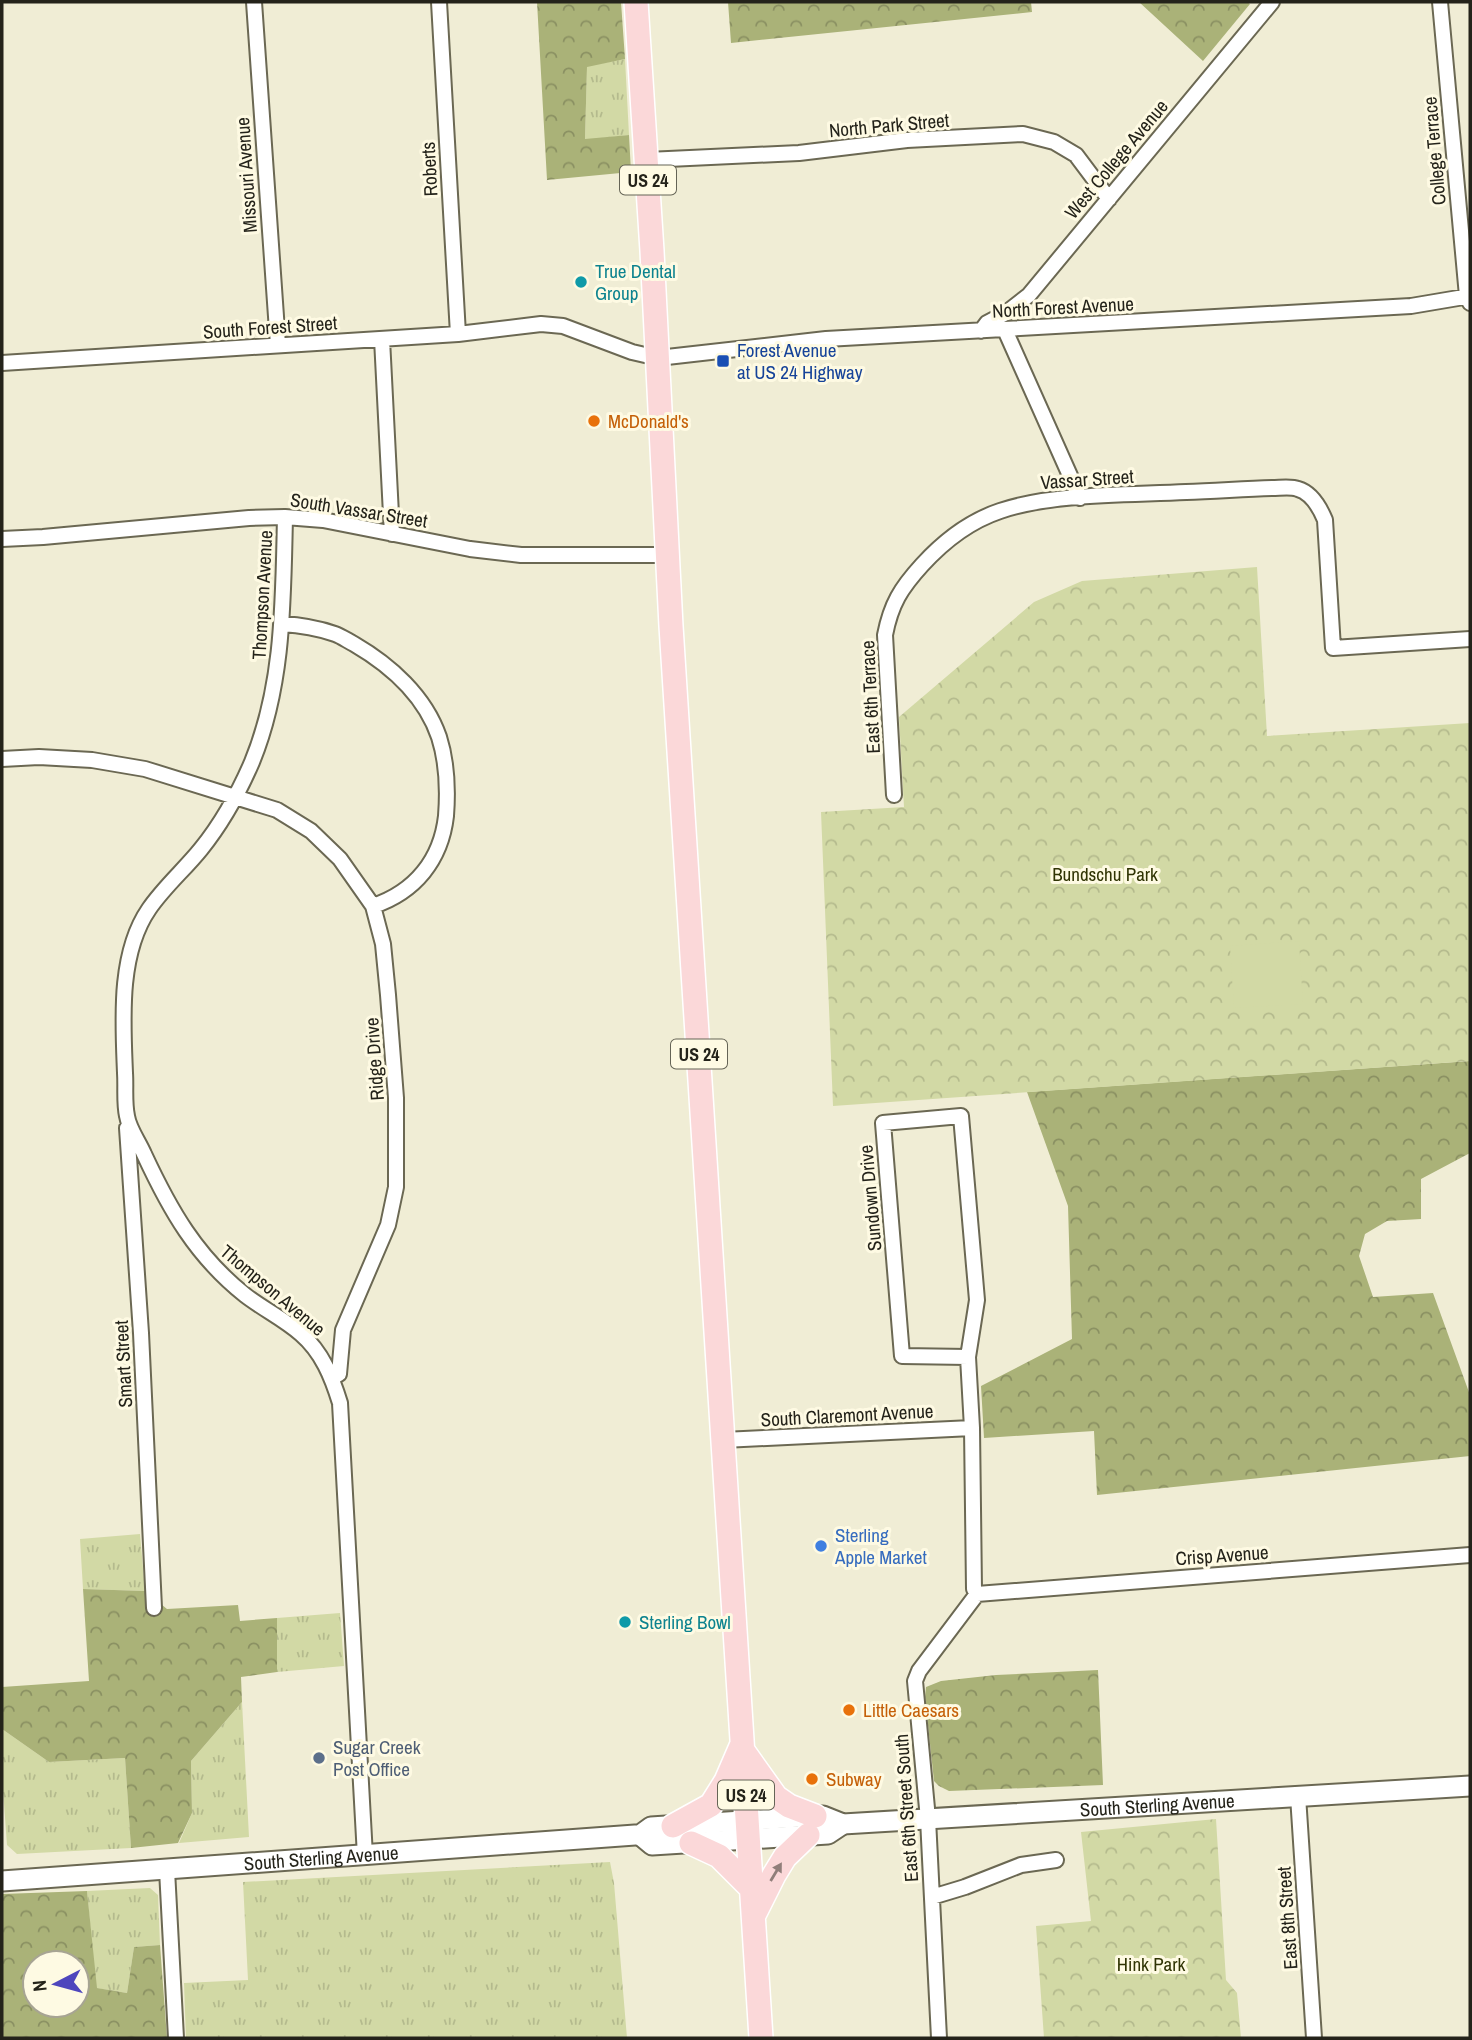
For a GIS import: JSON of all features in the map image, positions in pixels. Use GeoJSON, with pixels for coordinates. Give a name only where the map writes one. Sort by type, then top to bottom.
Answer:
{"type":"FeatureCollection","features":[{"type":"Feature","properties":{"kind":"main road","name":"US 24"},"geometry":{"type":"LineString","coordinates":[[636,2],[761,2038]]}},
{"type":"Feature","properties":{"kind":"main road"},"geometry":{"type":"LineString","coordinates":[[743,1746],[776,1797],[811,1826],[785,1857],[754,1915]]}},
{"type":"Feature","properties":{"kind":"main road"},"geometry":{"type":"LineString","coordinates":[[673,1826],[711,1805],[743,1746]]}},
{"type":"Feature","properties":{"kind":"main road","name":"South Sterling Avenue"},"geometry":{"type":"LineString","coordinates":[[2,1881],[640,1835],[651,1827],[748,1830],[811,1826],[823,1816],[843,1824],[1470,1786]]}},
{"type":"Feature","properties":{"kind":"main road","name":"South Sterling Avenue"},"geometry":{"type":"LineString","coordinates":[[640,1835],[652,1845],[691,1843],[748,1830]]}},
{"type":"Feature","properties":{"kind":"main road"},"geometry":{"type":"LineString","coordinates":[[691,1843],[719,1856],[752,1888]]}},
{"type":"Feature","properties":{"kind":"street","name":"Missouri Avenue"},"geometry":{"type":"LineString","coordinates":[[254,2],[278,345]]}},
{"type":"Feature","properties":{"kind":"street","name":"Roberts"},"geometry":{"type":"LineString","coordinates":[[439,2],[458,334]]}},
{"type":"Feature","properties":{"kind":"street","name":"West College Avenue"},"geometry":{"type":"LineString","coordinates":[[981,331],[987,323],[1006,313],[1028,295],[1272,2]]}},
{"type":"Feature","properties":{"kind":"street","name":"College Terrace"},"geometry":{"type":"LineString","coordinates":[[1440,2],[1469,299]]}},
{"type":"Feature","properties":{"kind":"street","name":"North Park Street"},"geometry":{"type":"LineString","coordinates":[[647,160],[799,153],[907,140],[1023,134],[1054,142],[1076,155],[1109,199]]}},
{"type":"Feature","properties":{"kind":"street","name":"North Forest Avenue"},"geometry":{"type":"LineString","coordinates":[[658,358],[826,339],[1411,306],[1469,299]]}},
{"type":"Feature","properties":{"kind":"street","name":"South Forest Street"},"geometry":{"type":"LineString","coordinates":[[2,363],[458,334],[541,324],[563,326],[632,352],[658,358]]}},
{"type":"Feature","properties":{"kind":"street"},"geometry":{"type":"LineString","coordinates":[[1005,330],[1080,498]]}},
{"type":"Feature","properties":{"kind":"street"},"geometry":{"type":"LineString","coordinates":[[382,339],[392,534]]}},
{"type":"Feature","properties":{"kind":"street","name":"Vassar Street"},"geometry":{"type":"LineString","coordinates":[[895,599],[936,549],[974,522],[1024,504],[1080,498],[1297,488],[1306,492],[1320,506],[1325,520],[1333,648],[1470,639]]}},
{"type":"Feature","properties":{"kind":"street","name":"South Vassar Street"},"geometry":{"type":"LineString","coordinates":[[2,539],[285,517],[323,520],[470,549],[521,555],[668,555]]}},
{"type":"Feature","properties":{"kind":"street","name":"Thompson Avenue"},"geometry":{"type":"LineString","coordinates":[[285,517],[282,624],[266,726],[251,764],[221,823],[149,908],[135,936],[122,1016],[127,1117],[166,1200],[204,1256],[244,1294],[302,1335],[319,1355],[332,1378],[340,1403],[365,1856]]}},
{"type":"Feature","properties":{"kind":"street","name":"East 6th Terrace"},"geometry":{"type":"LineString","coordinates":[[894,795],[885,635],[895,599]]}},
{"type":"Feature","properties":{"kind":"street"},"geometry":{"type":"LineString","coordinates":[[282,624],[337,634],[376,657],[416,696],[432,720],[439,738],[445,764],[447,796],[444,829],[437,852],[427,868],[410,886],[373,906]]}},
{"type":"Feature","properties":{"kind":"street","name":"Ridge Drive"},"geometry":{"type":"LineString","coordinates":[[2,759],[39,757],[92,760],[145,769],[276,810],[311,831],[341,859],[373,906],[383,944],[388,995],[396,1098],[396,1187],[388,1225],[343,1330],[339,1374],[332,1378]]}},
{"type":"Feature","properties":{"kind":"street","name":"Sundown Drive"},"geometry":{"type":"LineString","coordinates":[[968,1357],[902,1356],[883,1123],[961,1116],[976,1300],[968,1357],[972,1428]]}},
{"type":"Feature","properties":{"kind":"street","name":"Smart Street"},"geometry":{"type":"LineString","coordinates":[[127,1117],[155,1608]]}},
{"type":"Feature","properties":{"kind":"street"},"geometry":{"type":"LineString","coordinates":[[972,1428],[974,1589],[977,1594]]}},
{"type":"Feature","properties":{"kind":"street","name":"South Claremont Avenue"},"geometry":{"type":"LineString","coordinates":[[723,1440],[972,1428]]}},
{"type":"Feature","properties":{"kind":"street","name":"Crisp Avenue"},"geometry":{"type":"LineString","coordinates":[[977,1594],[1470,1555]]}},
{"type":"Feature","properties":{"kind":"street","name":"East 6th Street South"},"geometry":{"type":"LineString","coordinates":[[939,2038],[928,1819],[915,1681],[919,1671],[977,1594]]}},
{"type":"Feature","properties":{"kind":"street","name":"East 8th Street"},"geometry":{"type":"LineString","coordinates":[[1298,1796],[1314,2038]]}},
{"type":"Feature","properties":{"kind":"street"},"geometry":{"type":"LineString","coordinates":[[932,1897],[1021,1865],[1056,1860]]}},
{"type":"Feature","properties":{"kind":"street"},"geometry":{"type":"LineString","coordinates":[[167,1870],[177,2038]]}},
{"type":"Feature","properties":{"kind":"green space"},"geometry":{"type":"Polygon","coordinates":[[[537,2],[621,2],[625,59],[587,67],[585,139],[629,135],[631,172],[547,180],[537,2]]]}},
{"type":"Feature","properties":{"kind":"green space"},"geometry":{"type":"Polygon","coordinates":[[[728,2],[1031,2],[1032,12],[731,43],[728,2]]]}},
{"type":"Feature","properties":{"kind":"green space"},"geometry":{"type":"Polygon","coordinates":[[[1139,2],[1247,2],[1250,4],[1203,61],[1139,2]]]}},
{"type":"Feature","properties":{"kind":"green space"},"geometry":{"type":"Polygon","coordinates":[[[625,59],[629,135],[585,140],[587,66],[625,59]]]}},
{"type":"Feature","properties":{"kind":"green space","name":"Bundschu Park"},"geometry":{"type":"Polygon","coordinates":[[[1257,567],[1267,736],[1470,723],[1470,1061],[833,1106],[821,812],[904,807],[899,717],[1034,602],[1082,581],[1257,567]]]}},
{"type":"Feature","properties":{"kind":"green space"},"geometry":{"type":"Polygon","coordinates":[[[1299,941],[1303,1004],[1234,1008],[1230,946],[1299,941]]]}},
{"type":"Feature","properties":{"kind":"green space"},"geometry":{"type":"Polygon","coordinates":[[[1470,1061],[1470,1153],[1421,1179],[1421,1219],[1387,1221],[1365,1234],[1359,1256],[1373,1297],[1433,1293],[1470,1395],[1470,1456],[1097,1495],[1094,1431],[984,1438],[981,1386],[1072,1339],[1068,1206],[1027,1092],[1470,1061]]]}},
{"type":"Feature","properties":{"kind":"green space"},"geometry":{"type":"Polygon","coordinates":[[[140,1534],[145,1591],[83,1589],[80,1539],[140,1534]]]}},
{"type":"Feature","properties":{"kind":"green space"},"geometry":{"type":"Polygon","coordinates":[[[83,1589],[145,1591],[167,1609],[238,1605],[240,1621],[277,1618],[277,1672],[241,1677],[242,1702],[191,1761],[192,1813],[178,1843],[131,1848],[125,1758],[49,1762],[2,1729],[2,1687],[89,1681],[83,1589]]]}},
{"type":"Feature","properties":{"kind":"green space"},"geometry":{"type":"Polygon","coordinates":[[[340,1613],[344,1666],[277,1672],[277,1618],[340,1613]]]}},
{"type":"Feature","properties":{"kind":"green space"},"geometry":{"type":"Polygon","coordinates":[[[1098,1670],[1103,1785],[949,1791],[934,1781],[926,1687],[941,1681],[996,1675],[1098,1670]]]}},
{"type":"Feature","properties":{"kind":"green space"},"geometry":{"type":"Polygon","coordinates":[[[242,1702],[249,1837],[179,1843],[192,1813],[191,1761],[242,1702]]]}},
{"type":"Feature","properties":{"kind":"green space"},"geometry":{"type":"Polygon","coordinates":[[[2,1729],[49,1762],[125,1758],[131,1848],[17,1854],[7,1845],[2,1729]]]}},
{"type":"Feature","properties":{"kind":"green space","name":"Hink Park"},"geometry":{"type":"Polygon","coordinates":[[[1216,1819],[1226,1980],[1237,1993],[1241,2038],[1044,2038],[1036,1926],[1091,1921],[1081,1832],[1216,1819]]]}},
{"type":"Feature","properties":{"kind":"green space"},"geometry":{"type":"Polygon","coordinates":[[[610,1862],[627,2038],[186,2038],[184,1983],[248,1980],[243,1882],[610,1862]]]}},
{"type":"Feature","properties":{"kind":"green space"},"geometry":{"type":"Polygon","coordinates":[[[150,1888],[158,1895],[160,1945],[134,1947],[127,1993],[96,1988],[87,1891],[150,1888]]]}},
{"type":"Feature","properties":{"kind":"green space"},"geometry":{"type":"Polygon","coordinates":[[[87,1891],[97,1988],[127,1993],[134,1947],[160,1945],[167,2038],[2,2038],[2,1894],[87,1891]]]}},
{"type":"Feature","properties":{"kind":"place","name":"True Dental Group"},"geometry":{"type":"Point","coordinates":[581,282]}},
{"type":"Feature","properties":{"kind":"place","name":"Forest Avenue at US 24 Highway"},"geometry":{"type":"Point","coordinates":[723,361]}},
{"type":"Feature","properties":{"kind":"place","name":"McDonald's"},"geometry":{"type":"Point","coordinates":[594,421]}},
{"type":"Feature","properties":{"kind":"place","name":"Sterling Apple Market"},"geometry":{"type":"Point","coordinates":[821,1546]}},
{"type":"Feature","properties":{"kind":"place","name":"Sterling Bowl"},"geometry":{"type":"Point","coordinates":[625,1622]}},
{"type":"Feature","properties":{"kind":"place","name":"Little Caesars"},"geometry":{"type":"Point","coordinates":[849,1710]}},
{"type":"Feature","properties":{"kind":"place","name":"Sugar Creek Post Office"},"geometry":{"type":"Point","coordinates":[319,1758]}},
{"type":"Feature","properties":{"kind":"place","name":"Subway"},"geometry":{"type":"Point","coordinates":[812,1779]}}]}
